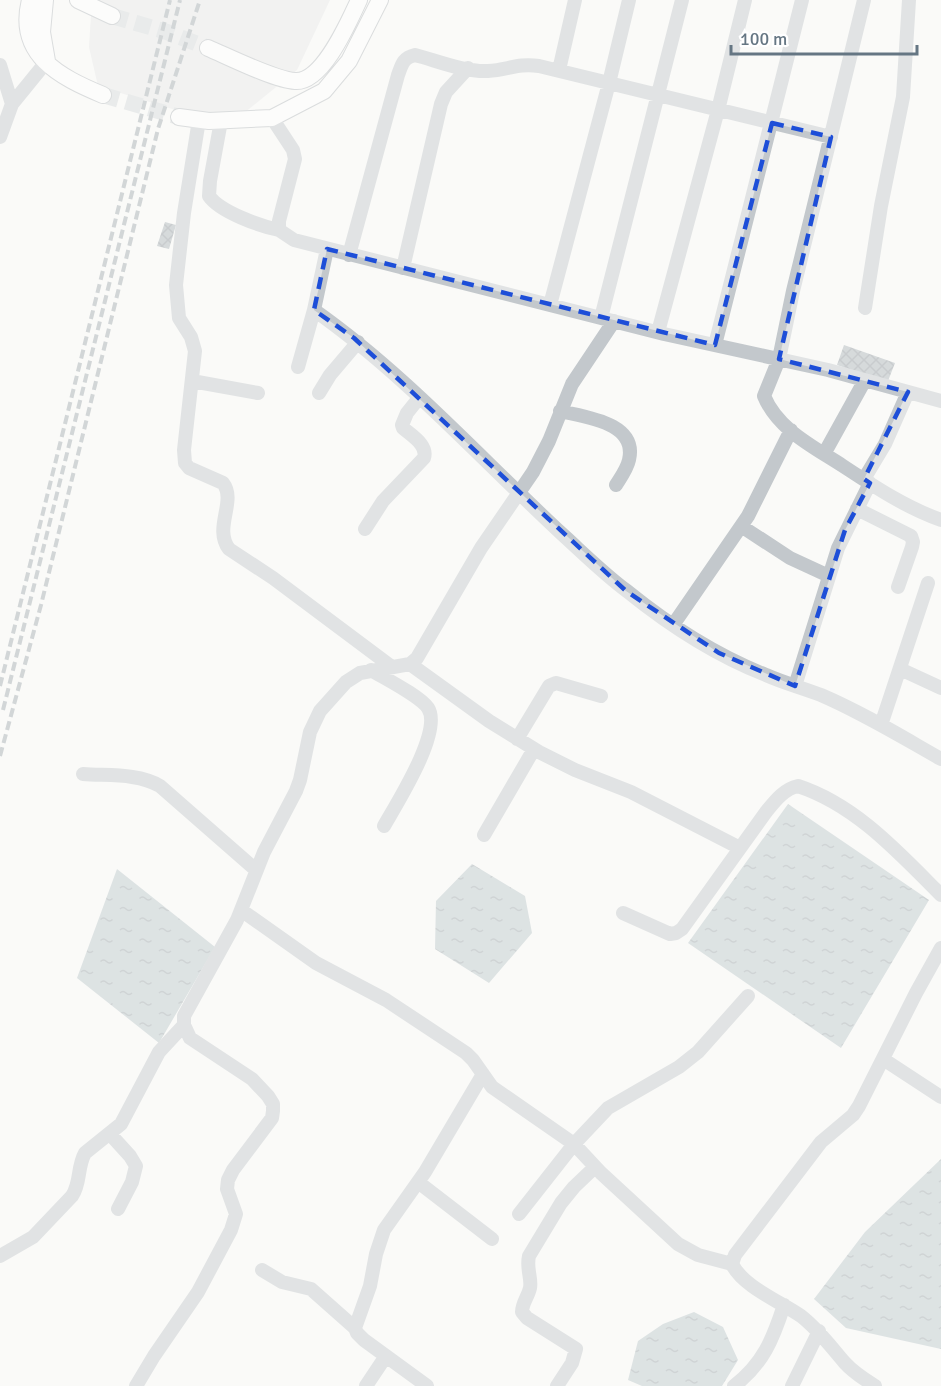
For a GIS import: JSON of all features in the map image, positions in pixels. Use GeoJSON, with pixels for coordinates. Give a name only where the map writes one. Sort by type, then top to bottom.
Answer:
{"type":"FeatureCollection","features":[{"type":"Feature","properties":{"kind":"main road"},"geometry":{"type":"LineString","coordinates":[[30,0],[27,14],[28,35],[33,48],[72,82],[103,95]]}},
{"type":"Feature","properties":{"kind":"main road"},"geometry":{"type":"LineString","coordinates":[[45,0],[42,32],[47,61]]}},
{"type":"Feature","properties":{"kind":"main road"},"geometry":{"type":"LineString","coordinates":[[78,0],[112,16]]}},
{"type":"Feature","properties":{"kind":"main road"},"geometry":{"type":"LineString","coordinates":[[208,48],[282,79],[298,82],[308,78],[319,69],[329,56],[359,0]]}},
{"type":"Feature","properties":{"kind":"main road"},"geometry":{"type":"LineString","coordinates":[[179,117],[220,121],[272,118],[324,91],[349,61],[380,0]]}},
{"type":"Feature","properties":{"kind":"main road"},"geometry":{"type":"LineString","coordinates":[[292,109],[308,78]]}},
{"type":"Feature","properties":{"kind":"street"},"geometry":{"type":"LineString","coordinates":[[559,70],[576,0]]}},
{"type":"Feature","properties":{"kind":"street"},"geometry":{"type":"LineString","coordinates":[[550,305],[609,83],[628,0]]}},
{"type":"Feature","properties":{"kind":"street"},"geometry":{"type":"LineString","coordinates":[[136,1386],[198,1292],[231,1230],[236,1214],[227,1189],[228,1180],[272,1118],[273,1111],[273,1104],[268,1096],[252,1079],[190,1038],[184,1025],[184,1016],[230,934],[256,870],[300,780],[313,723],[327,702],[345,682],[360,672],[410,664],[422,651],[481,548],[518,494],[549,441],[572,384],[608,319],[682,0]]}},
{"type":"Feature","properties":{"kind":"street"},"geometry":{"type":"LineString","coordinates":[[658,332],[745,0]]}},
{"type":"Feature","properties":{"kind":"street"},"geometry":{"type":"LineString","coordinates":[[715,345],[802,0]]}},
{"type":"Feature","properties":{"kind":"street"},"geometry":{"type":"LineString","coordinates":[[864,0],[779,359],[764,396],[772,412],[791,430],[824,454],[893,498],[941,520]]}},
{"type":"Feature","properties":{"kind":"street"},"geometry":{"type":"LineString","coordinates":[[865,308],[881,206],[903,97],[909,0]]}},
{"type":"Feature","properties":{"kind":"street"},"geometry":{"type":"LineString","coordinates":[[349,255],[402,62],[407,57],[415,55],[468,69],[490,71],[525,64],[559,70],[831,137]]}},
{"type":"Feature","properties":{"kind":"street"},"geometry":{"type":"LineString","coordinates":[[0,137],[12,104],[47,61]]}},
{"type":"Feature","properties":{"kind":"street"},"geometry":{"type":"LineString","coordinates":[[0,65],[2,79],[12,104]]}},
{"type":"Feature","properties":{"kind":"street"},"geometry":{"type":"LineString","coordinates":[[403,268],[441,104],[446,92],[468,69]]}},
{"type":"Feature","properties":{"kind":"street"},"geometry":{"type":"LineString","coordinates":[[272,118],[293,150],[295,159],[279,221],[279,230]]}},
{"type":"Feature","properties":{"kind":"street"},"geometry":{"type":"LineString","coordinates":[[199,120],[184,213],[176,285],[179,318],[191,337],[195,351],[184,458],[189,468],[226,486],[222,532],[224,543],[392,667]]}},
{"type":"Feature","properties":{"kind":"street"},"geometry":{"type":"LineString","coordinates":[[220,121],[209,196],[218,206],[264,227],[279,230],[294,240],[658,332],[865,380],[941,401]]}},
{"type":"Feature","properties":{"kind":"street"},"geometry":{"type":"LineString","coordinates":[[298,367],[314,310],[327,249]]}},
{"type":"Feature","properties":{"kind":"street"},"geometry":{"type":"LineString","coordinates":[[314,310],[358,342],[518,494],[626,591],[673,625],[718,653],[764,675],[820,695],[881,725],[941,759]]}},
{"type":"Feature","properties":{"kind":"street"},"geometry":{"type":"LineString","coordinates":[[319,393],[330,375],[358,342]]}},
{"type":"Feature","properties":{"kind":"street"},"geometry":{"type":"LineString","coordinates":[[824,454],[865,380]]}},
{"type":"Feature","properties":{"kind":"street"},"geometry":{"type":"LineString","coordinates":[[192,381],[258,393]]}},
{"type":"Feature","properties":{"kind":"street"},"geometry":{"type":"LineString","coordinates":[[795,686],[838,548],[908,392]]}},
{"type":"Feature","properties":{"kind":"street"},"geometry":{"type":"LineString","coordinates":[[365,529],[383,501],[424,458],[424,448],[402,425],[407,413],[419,398]]}},
{"type":"Feature","properties":{"kind":"street"},"geometry":{"type":"LineString","coordinates":[[560,411],[604,423],[623,434],[628,442],[630,455],[626,468],[616,485]]}},
{"type":"Feature","properties":{"kind":"street"},"geometry":{"type":"LineString","coordinates":[[673,625],[741,526],[791,430]]}},
{"type":"Feature","properties":{"kind":"street"},"geometry":{"type":"LineString","coordinates":[[857,509],[911,536],[912,547],[898,587]]}},
{"type":"Feature","properties":{"kind":"street"},"geometry":{"type":"LineString","coordinates":[[741,526],[790,558],[829,576]]}},
{"type":"Feature","properties":{"kind":"street"},"geometry":{"type":"LineString","coordinates":[[881,725],[928,583]]}},
{"type":"Feature","properties":{"kind":"street"},"geometry":{"type":"LineString","coordinates":[[410,664],[489,721],[534,749],[575,770],[631,792],[740,848]]}},
{"type":"Feature","properties":{"kind":"street"},"geometry":{"type":"LineString","coordinates":[[900,669],[941,688]]}},
{"type":"Feature","properties":{"kind":"street"},"geometry":{"type":"LineString","coordinates":[[370,670],[428,706],[433,723],[425,748],[384,826]]}},
{"type":"Feature","properties":{"kind":"street"},"geometry":{"type":"LineString","coordinates":[[517,739],[549,686],[556,683],[601,696]]}},
{"type":"Feature","properties":{"kind":"street"},"geometry":{"type":"LineString","coordinates":[[484,835],[534,749]]}},
{"type":"Feature","properties":{"kind":"street"},"geometry":{"type":"LineString","coordinates":[[83,774],[141,778],[153,782],[256,870]]}},
{"type":"Feature","properties":{"kind":"street"},"geometry":{"type":"LineString","coordinates":[[623,913],[670,934],[682,929],[766,812],[781,795],[798,786],[834,803],[857,818],[879,835],[941,895]]}},
{"type":"Feature","properties":{"kind":"street"},"geometry":{"type":"LineString","coordinates":[[241,910],[316,963],[386,1000],[442,1036],[473,1060],[492,1087],[574,1144],[595,1167],[678,1244],[698,1255],[732,1264]]}},
{"type":"Feature","properties":{"kind":"street"},"geometry":{"type":"LineString","coordinates":[[875,1386],[847,1365],[819,1331],[735,1272],[732,1264],[735,1255],[821,1142],[853,1115],[941,948]]}},
{"type":"Feature","properties":{"kind":"street"},"geometry":{"type":"LineString","coordinates":[[519,1214],[574,1144],[608,1108],[679,1067],[699,1052],[748,996]]}},
{"type":"Feature","properties":{"kind":"street"},"geometry":{"type":"LineString","coordinates":[[0,1256],[33,1237],[72,1196],[77,1189],[81,1160],[85,1153],[121,1124],[159,1052],[184,1025]]}},
{"type":"Feature","properties":{"kind":"street"},"geometry":{"type":"LineString","coordinates":[[883,1059],[941,1097]]}},
{"type":"Feature","properties":{"kind":"street"},"geometry":{"type":"LineString","coordinates":[[355,1328],[370,1286],[379,1243],[395,1213],[418,1182],[483,1074]]}},
{"type":"Feature","properties":{"kind":"street"},"geometry":{"type":"LineString","coordinates":[[110,1134],[136,1166],[132,1182],[118,1209]]}},
{"type":"Feature","properties":{"kind":"street"},"geometry":{"type":"LineString","coordinates":[[557,1386],[572,1363],[576,1349],[527,1318],[522,1312],[523,1303],[531,1284],[527,1263],[561,1203],[595,1167]]}},
{"type":"Feature","properties":{"kind":"street"},"geometry":{"type":"LineString","coordinates":[[418,1182],[492,1239]]}},
{"type":"Feature","properties":{"kind":"street"},"geometry":{"type":"LineString","coordinates":[[262,1270],[282,1282],[311,1289],[355,1328],[364,1340],[427,1386]]}},
{"type":"Feature","properties":{"kind":"street"},"geometry":{"type":"LineString","coordinates":[[734,1386],[751,1373],[761,1359],[776,1330],[784,1305]]}},
{"type":"Feature","properties":{"kind":"street"},"geometry":{"type":"LineString","coordinates":[[792,1386],[819,1331]]}},
{"type":"Feature","properties":{"kind":"street"},"geometry":{"type":"LineString","coordinates":[[366,1386],[387,1356]]}},
{"type":"Feature","properties":{"kind":"highlighted area"},"geometry":{"type":"Polygon","coordinates":[[[772,123],[831,137],[779,359],[908,392],[864,479],[870,483],[845,530],[795,686],[719,653],[626,591],[354,338],[314,310],[327,249],[715,345],[772,123]]]}},
{"type":"Feature","properties":{"kind":"shaded area"},"geometry":{"type":"Polygon","coordinates":[[[92,0],[330,0],[297,70],[238,118],[182,112],[98,86],[89,47],[92,0]]]}},
{"type":"Feature","properties":{"kind":"water"},"geometry":{"type":"Polygon","coordinates":[[[788,804],[929,900],[841,1048],[688,943],[788,804]]]}},
{"type":"Feature","properties":{"kind":"water"},"geometry":{"type":"Polygon","coordinates":[[[472,864],[525,896],[532,933],[489,983],[435,949],[436,901],[472,864]]]}},
{"type":"Feature","properties":{"kind":"water"},"geometry":{"type":"Polygon","coordinates":[[[117,869],[215,947],[159,1043],[77,978],[117,869]]]}},
{"type":"Feature","properties":{"kind":"water"},"geometry":{"type":"Polygon","coordinates":[[[941,1159],[941,1349],[846,1328],[814,1299],[865,1232],[941,1159]]]}},
{"type":"Feature","properties":{"kind":"water"},"geometry":{"type":"Polygon","coordinates":[[[694,1312],[723,1327],[738,1360],[722,1386],[642,1386],[628,1380],[638,1341],[663,1324],[694,1312]]]}},
{"type":"Feature","properties":{"kind":"building"},"geometry":{"type":"Polygon","coordinates":[[[165,222],[176,225],[169,249],[157,246],[165,222]]]}},
{"type":"Feature","properties":{"kind":"building"},"geometry":{"type":"Polygon","coordinates":[[[844,345],[895,363],[888,381],[837,365],[844,345]]]}},
{"type":"Feature","properties":{"kind":"tunnel"},"geometry":{"type":"LineString","coordinates":[[112,16],[167,32],[208,48]]}},
{"type":"Feature","properties":{"kind":"tunnel"},"geometry":{"type":"LineString","coordinates":[[103,95],[179,117]]}},
{"type":"Feature","properties":{"kind":"railway"},"geometry":{"type":"LineString","coordinates":[[0,686],[170,0]]}},
{"type":"Feature","properties":{"kind":"railway"},"geometry":{"type":"LineString","coordinates":[[3,710],[180,0]]}},
{"type":"Feature","properties":{"kind":"railway"},"geometry":{"type":"LineString","coordinates":[[0,756],[41,605],[158,129],[200,0]]}}]}
